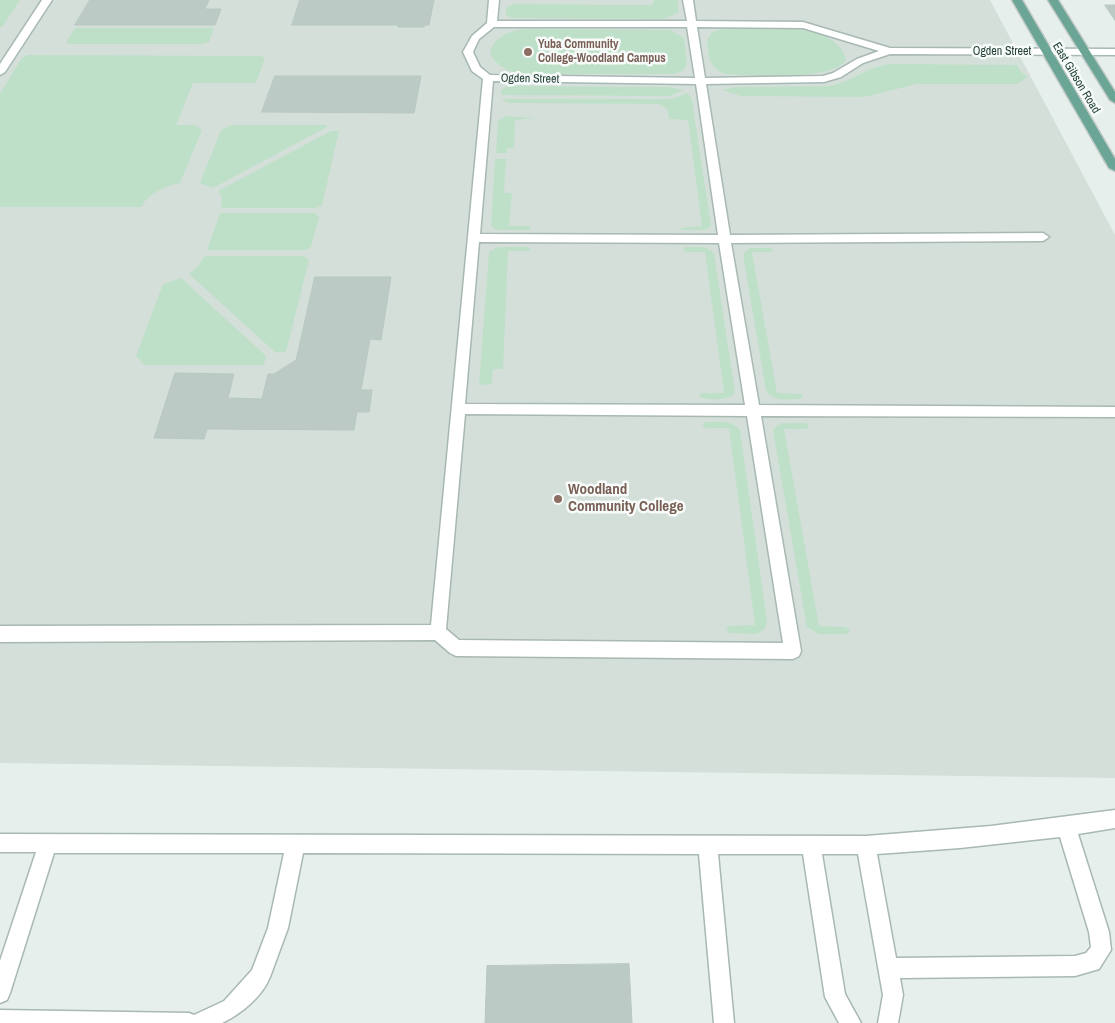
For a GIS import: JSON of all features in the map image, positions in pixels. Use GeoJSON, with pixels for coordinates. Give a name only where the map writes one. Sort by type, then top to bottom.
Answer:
{"type":"FeatureCollection","features":[{"type":"Feature","properties":{"kind":"main road","name":"East Gibson Road"},"geometry":{"type":"LineString","coordinates":[[1017,0],[1115,168]]}},
{"type":"Feature","properties":{"kind":"main road","name":"East Gibson Road"},"geometry":{"type":"LineString","coordinates":[[1053,0],[1115,100]]}},
{"type":"Feature","properties":{"kind":"street"},"geometry":{"type":"LineString","coordinates":[[0,72],[47,0]]}},
{"type":"Feature","properties":{"kind":"street"},"geometry":{"type":"LineString","coordinates":[[492,24],[494,0]]}},
{"type":"Feature","properties":{"kind":"street"},"geometry":{"type":"LineString","coordinates":[[0,634],[438,632],[456,648],[793,651],[688,0]]}},
{"type":"Feature","properties":{"kind":"street","name":"Ogden Street"},"geometry":{"type":"LineString","coordinates":[[889,51],[860,61],[837,75],[824,79],[701,81],[488,78],[476,69],[468,52],[475,38],[492,24],[803,25],[889,51],[1115,52]]}},
{"type":"Feature","properties":{"kind":"street"},"geometry":{"type":"LineString","coordinates":[[438,632],[488,78]]}},
{"type":"Feature","properties":{"kind":"street"},"geometry":{"type":"LineString","coordinates":[[474,238],[1043,237]]}},
{"type":"Feature","properties":{"kind":"street"},"geometry":{"type":"LineString","coordinates":[[459,409],[1115,412]]}},
{"type":"Feature","properties":{"kind":"street"},"geometry":{"type":"LineString","coordinates":[[0,843],[866,845],[920,843],[1066,827],[1115,819]]}},
{"type":"Feature","properties":{"kind":"street"},"geometry":{"type":"LineString","coordinates":[[890,968],[1075,966],[1092,962],[1101,950],[1099,932],[1066,827]]}},
{"type":"Feature","properties":{"kind":"street"},"geometry":{"type":"LineString","coordinates":[[0,993],[48,843]]}},
{"type":"Feature","properties":{"kind":"street"},"geometry":{"type":"LineString","coordinates":[[199,1023],[231,1008],[260,977],[278,928],[295,844]]}},
{"type":"Feature","properties":{"kind":"street"},"geometry":{"type":"LineString","coordinates":[[708,844],[724,1023]]}},
{"type":"Feature","properties":{"kind":"street"},"geometry":{"type":"LineString","coordinates":[[811,844],[835,997],[851,1023]]}},
{"type":"Feature","properties":{"kind":"street"},"geometry":{"type":"LineString","coordinates":[[866,845],[894,995],[888,1023]]}},
{"type":"Feature","properties":{"kind":"street"},"geometry":{"type":"LineString","coordinates":[[0,1020],[189,1023]]}},
{"type":"Feature","properties":{"kind":"shaded area","name":"Woodland Community College"},"geometry":{"type":"Polygon","coordinates":[[[0,0],[990,0],[1115,235],[1115,778],[0,763],[0,0]]]}},
{"type":"Feature","properties":{"kind":"green space"},"geometry":{"type":"Polygon","coordinates":[[[0,0],[20,0],[2,27],[0,27],[0,0]]]}},
{"type":"Feature","properties":{"kind":"green space"},"geometry":{"type":"Polygon","coordinates":[[[654,0],[678,0],[678,13],[663,19],[512,18],[506,15],[506,8],[513,4],[652,5],[654,0]]]}},
{"type":"Feature","properties":{"kind":"green space"},"geometry":{"type":"Polygon","coordinates":[[[75,28],[214,28],[209,42],[203,44],[69,44],[66,42],[75,28]]]}},
{"type":"Feature","properties":{"kind":"green space"},"geometry":{"type":"Polygon","coordinates":[[[774,28],[811,31],[826,37],[839,46],[846,59],[839,66],[827,71],[810,74],[752,76],[726,74],[720,72],[713,65],[709,56],[707,40],[712,32],[723,29],[774,28]]]}},
{"type":"Feature","properties":{"kind":"green space"},"geometry":{"type":"Polygon","coordinates":[[[525,29],[671,30],[684,38],[687,64],[683,71],[674,74],[526,74],[505,69],[493,59],[490,54],[491,48],[498,39],[507,33],[525,29]]]}},
{"type":"Feature","properties":{"kind":"green space"},"geometry":{"type":"Polygon","coordinates":[[[28,55],[261,56],[265,58],[256,83],[193,83],[176,125],[195,125],[202,130],[180,183],[158,191],[149,197],[141,207],[0,207],[0,93],[22,58],[28,55]]]}},
{"type":"Feature","properties":{"kind":"green space"},"geometry":{"type":"Polygon","coordinates":[[[883,65],[1017,65],[1021,72],[1028,77],[1017,84],[917,84],[864,97],[741,96],[722,90],[735,87],[830,86],[883,65]]]}},
{"type":"Feature","properties":{"kind":"green space"},"geometry":{"type":"Polygon","coordinates":[[[509,86],[669,87],[683,90],[670,96],[501,95],[502,89],[509,86]]]}},
{"type":"Feature","properties":{"kind":"green space"},"geometry":{"type":"Polygon","coordinates":[[[688,93],[692,100],[711,226],[705,230],[683,230],[680,228],[702,226],[688,120],[669,119],[667,109],[659,104],[508,103],[501,99],[672,99],[688,93]]]}},
{"type":"Feature","properties":{"kind":"green space"},"geometry":{"type":"Polygon","coordinates":[[[506,116],[535,118],[515,120],[514,148],[507,148],[507,153],[496,153],[498,121],[506,116]]]}},
{"type":"Feature","properties":{"kind":"green space"},"geometry":{"type":"Polygon","coordinates":[[[231,125],[327,125],[327,127],[213,188],[200,183],[221,130],[231,125]]]}},
{"type":"Feature","properties":{"kind":"green space"},"geometry":{"type":"Polygon","coordinates":[[[331,131],[339,131],[322,205],[316,208],[221,208],[222,198],[218,191],[331,131]]]}},
{"type":"Feature","properties":{"kind":"green space"},"geometry":{"type":"Polygon","coordinates":[[[495,159],[506,159],[504,193],[512,193],[509,226],[529,226],[531,228],[529,230],[496,230],[491,226],[495,159]]]}},
{"type":"Feature","properties":{"kind":"green space"},"geometry":{"type":"Polygon","coordinates":[[[220,213],[315,213],[319,217],[311,247],[306,250],[207,250],[220,213]]]}},
{"type":"Feature","properties":{"kind":"green space"},"geometry":{"type":"Polygon","coordinates":[[[498,247],[529,247],[531,249],[529,251],[508,251],[503,369],[493,369],[492,384],[479,385],[489,252],[498,247]]]}},
{"type":"Feature","properties":{"kind":"green space"},"geometry":{"type":"Polygon","coordinates":[[[685,247],[705,247],[714,253],[735,393],[728,398],[712,399],[699,396],[702,393],[724,393],[705,252],[686,252],[683,249],[685,247]]]}},
{"type":"Feature","properties":{"kind":"green space"},"geometry":{"type":"Polygon","coordinates":[[[750,248],[771,248],[774,250],[771,252],[752,252],[777,393],[801,394],[803,396],[801,399],[776,399],[766,390],[743,254],[750,248]]]}},
{"type":"Feature","properties":{"kind":"green space"},"geometry":{"type":"Polygon","coordinates":[[[205,256],[304,256],[309,260],[286,352],[275,352],[189,274],[205,256]]]}},
{"type":"Feature","properties":{"kind":"green space"},"geometry":{"type":"Polygon","coordinates":[[[181,278],[266,356],[264,365],[144,365],[136,356],[163,284],[181,278]]]}},
{"type":"Feature","properties":{"kind":"green space"},"geometry":{"type":"Polygon","coordinates":[[[705,422],[729,423],[737,426],[740,430],[767,621],[765,629],[757,634],[729,633],[726,629],[729,626],[755,625],[729,428],[706,428],[702,425],[705,422]]]}},
{"type":"Feature","properties":{"kind":"green space"},"geometry":{"type":"Polygon","coordinates":[[[782,423],[806,423],[809,426],[807,429],[784,429],[819,626],[846,627],[850,631],[847,634],[819,634],[807,627],[773,431],[774,428],[782,423]]]}},
{"type":"Feature","properties":{"kind":"building"},"geometry":{"type":"Polygon","coordinates":[[[90,0],[209,0],[205,9],[221,9],[215,25],[75,25],[90,0]]]}},
{"type":"Feature","properties":{"kind":"building"},"geometry":{"type":"Polygon","coordinates":[[[300,0],[434,0],[429,25],[424,27],[398,27],[399,25],[292,25],[300,0]]]}},
{"type":"Feature","properties":{"kind":"building"},"geometry":{"type":"Polygon","coordinates":[[[1105,5],[1115,5],[1115,20],[1105,5]]]}},
{"type":"Feature","properties":{"kind":"building"},"geometry":{"type":"Polygon","coordinates":[[[275,76],[421,76],[414,113],[262,112],[275,76]]]}},
{"type":"Feature","properties":{"kind":"building"},"geometry":{"type":"Polygon","coordinates":[[[315,277],[391,277],[381,340],[370,339],[361,390],[372,390],[369,412],[357,412],[354,430],[207,429],[204,439],[154,438],[175,373],[234,374],[228,398],[262,399],[268,374],[274,374],[296,360],[315,277]]]}},
{"type":"Feature","properties":{"kind":"building"},"geometry":{"type":"Polygon","coordinates":[[[629,964],[632,1023],[485,1023],[487,966],[629,964]]]}},
{"type":"Feature","properties":{"kind":"place","name":"Yuba Community College-Woodland Campus"},"geometry":{"type":"Point","coordinates":[528,52]}},
{"type":"Feature","properties":{"kind":"place","name":"Woodland Community College"},"geometry":{"type":"Point","coordinates":[558,499]}}]}
